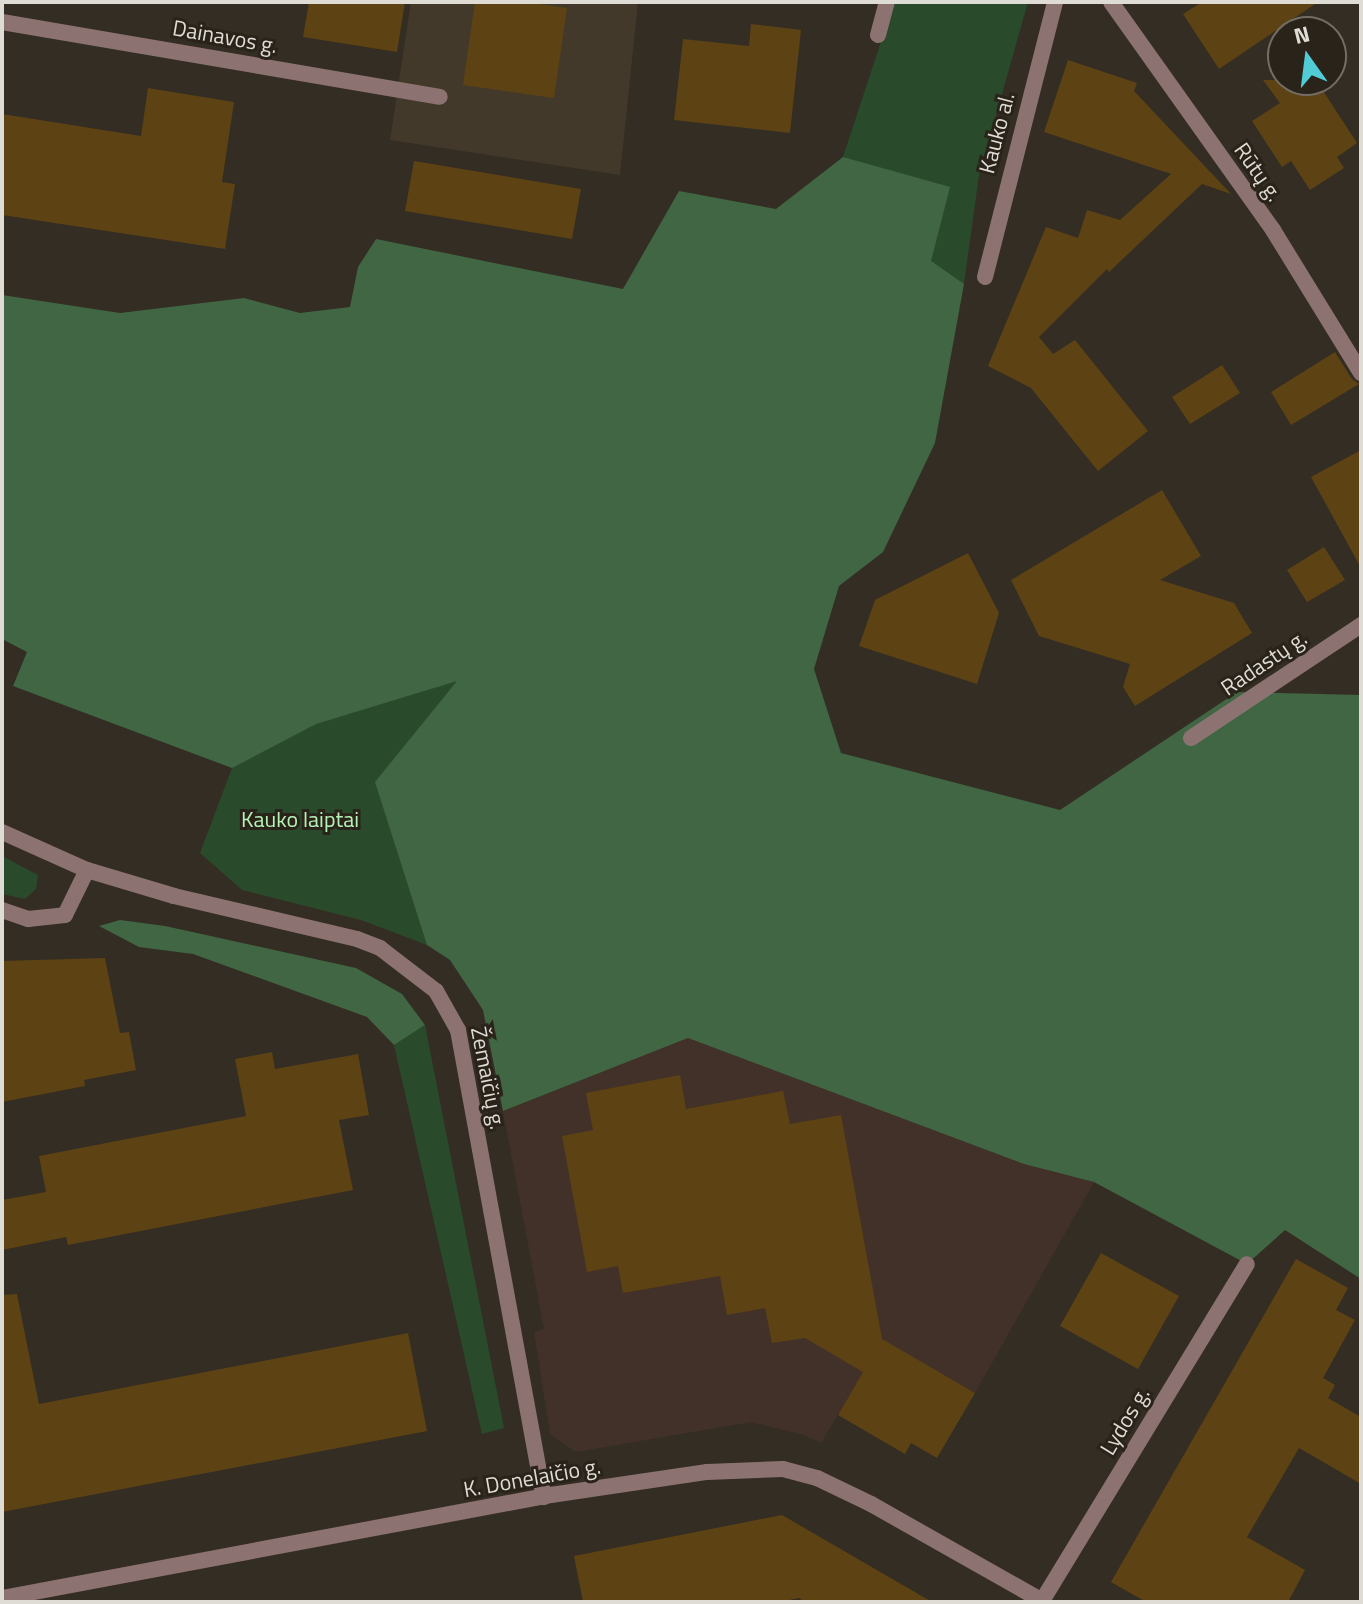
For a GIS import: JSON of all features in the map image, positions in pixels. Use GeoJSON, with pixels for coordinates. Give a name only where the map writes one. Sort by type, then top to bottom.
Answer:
{"type":"FeatureCollection","features":[{"type":"Feature","properties":{"kind":"street"},"geometry":{"type":"LineString","coordinates":[[878,35],[887,2]]}},
{"type":"Feature","properties":{"kind":"street","name":"Kauko al."},"geometry":{"type":"LineString","coordinates":[[985,277],[1055,2]]}},
{"type":"Feature","properties":{"kind":"street","name":"Rūtų g."},"geometry":{"type":"LineString","coordinates":[[1111,2],[1273,230],[1361,373]]}},
{"type":"Feature","properties":{"kind":"street","name":"Dainavos g."},"geometry":{"type":"LineString","coordinates":[[2,22],[440,97]]}},
{"type":"Feature","properties":{"kind":"street","name":"Radastų g."},"geometry":{"type":"LineString","coordinates":[[1191,738],[1361,625]]}},
{"type":"Feature","properties":{"kind":"street","name":"Žemaičių g."},"geometry":{"type":"LineString","coordinates":[[2,832],[87,870],[174,896],[357,939],[380,948],[436,991],[458,1030],[544,1497]]}},
{"type":"Feature","properties":{"kind":"street"},"geometry":{"type":"LineString","coordinates":[[2,910],[28,919],[65,915],[87,870]]}},
{"type":"Feature","properties":{"kind":"street","name":"Lydos g."},"geometry":{"type":"LineString","coordinates":[[1043,1601],[1247,1264]]}},
{"type":"Feature","properties":{"kind":"street","name":"K. Donelaičio g."},"geometry":{"type":"LineString","coordinates":[[2,1598],[544,1497],[707,1472],[783,1469],[817,1478],[871,1504],[1043,1601]]}},
{"type":"Feature","properties":{"kind":"shaded area"},"geometry":{"type":"Polygon","coordinates":[[[411,2],[638,2],[620,175],[390,140],[411,2]]]}},
{"type":"Feature","properties":{"kind":"shaded area"},"geometry":{"type":"Polygon","coordinates":[[[688,1038],[1024,1164],[1094,1182],[975,1393],[882,1340],[821,1443],[804,1435],[751,1422],[576,1452],[550,1434],[534,1332],[544,1329],[503,1111],[688,1038]]]}},
{"type":"Feature","properties":{"kind":"green space","name":"Kauko laiptai"},"geometry":{"type":"Polygon","coordinates":[[[894,2],[1028,2],[979,175],[964,284],[424,931],[427,945],[361,920],[242,890],[200,853],[232,768],[309,664],[790,281],[843,157],[894,2]]]}},
{"type":"Feature","properties":{"kind":"green space"},"geometry":{"type":"Polygon","coordinates":[[[843,157],[950,187],[931,261],[964,284],[935,443],[883,552],[839,586],[814,669],[841,753],[1060,810],[1237,692],[1361,695],[1361,1279],[1285,1230],[1247,1264],[1094,1182],[1024,1164],[688,1038],[503,1111],[483,1010],[450,960],[427,945],[375,782],[457,681],[316,724],[232,768],[13,686],[27,652],[2,639],[2,295],[120,313],[244,298],[300,313],[350,307],[358,267],[376,239],[623,289],[679,191],[776,209],[843,157]]]}},
{"type":"Feature","properties":{"kind":"green space"},"geometry":{"type":"Polygon","coordinates":[[[2,856],[38,875],[36,889],[25,899],[2,894],[2,856]]]}},
{"type":"Feature","properties":{"kind":"green space"},"geometry":{"type":"Polygon","coordinates":[[[120,920],[165,926],[356,968],[402,994],[425,1025],[394,1045],[367,1017],[193,954],[139,947],[99,926],[120,920]]]}},
{"type":"Feature","properties":{"kind":"green space"},"geometry":{"type":"Polygon","coordinates":[[[425,1025],[504,1428],[482,1434],[394,1045],[425,1025]]]}},
{"type":"Feature","properties":{"kind":"building"},"geometry":{"type":"Polygon","coordinates":[[[309,2],[405,2],[397,52],[303,37],[309,2]]]}},
{"type":"Feature","properties":{"kind":"building"},"geometry":{"type":"Polygon","coordinates":[[[475,2],[525,2],[567,8],[554,98],[463,85],[475,2]]]}},
{"type":"Feature","properties":{"kind":"building"},"geometry":{"type":"Polygon","coordinates":[[[1202,2],[1318,2],[1297,16],[1267,16],[1267,37],[1219,69],[1183,14],[1202,2]]]}},
{"type":"Feature","properties":{"kind":"building"},"geometry":{"type":"Polygon","coordinates":[[[751,24],[801,30],[790,133],[674,120],[683,39],[749,46],[751,24]]]}},
{"type":"Feature","properties":{"kind":"building"},"geometry":{"type":"Polygon","coordinates":[[[1068,60],[1137,83],[1134,91],[1231,194],[1202,184],[1109,272],[1107,269],[1039,337],[1053,354],[1075,340],[1148,431],[1098,471],[1031,388],[988,366],[1046,227],[1078,238],[1087,210],[1120,220],[1171,174],[1044,132],[1068,60]]]}},
{"type":"Feature","properties":{"kind":"building"},"geometry":{"type":"Polygon","coordinates":[[[148,88],[234,102],[222,182],[235,184],[225,249],[2,215],[2,114],[141,136],[148,88]]]}},
{"type":"Feature","properties":{"kind":"building"},"geometry":{"type":"Polygon","coordinates":[[[1275,96],[1326,96],[1357,143],[1337,157],[1344,168],[1310,190],[1291,161],[1282,167],[1252,121],[1280,103],[1275,96]]]}},
{"type":"Feature","properties":{"kind":"building"},"geometry":{"type":"Polygon","coordinates":[[[414,161],[581,189],[572,239],[405,211],[414,161]]]}},
{"type":"Feature","properties":{"kind":"building"},"geometry":{"type":"Polygon","coordinates":[[[1335,352],[1352,379],[1359,384],[1291,425],[1271,392],[1335,352]]]}},
{"type":"Feature","properties":{"kind":"building"},"geometry":{"type":"Polygon","coordinates":[[[1222,365],[1240,393],[1190,424],[1172,397],[1222,365]]]}},
{"type":"Feature","properties":{"kind":"building"},"geometry":{"type":"Polygon","coordinates":[[[1361,450],[1361,568],[1311,477],[1361,450]]]}},
{"type":"Feature","properties":{"kind":"building"},"geometry":{"type":"Polygon","coordinates":[[[1162,490],[1201,556],[1160,580],[1234,603],[1252,633],[1135,706],[1123,687],[1130,664],[1039,636],[1011,580],[1162,490]]]}},
{"type":"Feature","properties":{"kind":"building"},"geometry":{"type":"Polygon","coordinates":[[[1324,547],[1345,580],[1307,602],[1287,570],[1324,547]]]}},
{"type":"Feature","properties":{"kind":"building"},"geometry":{"type":"Polygon","coordinates":[[[968,553],[999,613],[977,684],[859,646],[875,600],[968,553]]]}},
{"type":"Feature","properties":{"kind":"building"},"geometry":{"type":"Polygon","coordinates":[[[105,958],[120,1033],[129,1032],[136,1070],[84,1080],[85,1086],[2,1102],[2,961],[105,958]]]}},
{"type":"Feature","properties":{"kind":"building"},"geometry":{"type":"Polygon","coordinates":[[[272,1052],[275,1069],[358,1054],[369,1115],[339,1120],[353,1190],[68,1245],[66,1237],[2,1250],[2,1200],[46,1192],[39,1156],[246,1116],[235,1059],[272,1052]]]}},
{"type":"Feature","properties":{"kind":"building"},"geometry":{"type":"Polygon","coordinates":[[[680,1075],[686,1109],[783,1091],[790,1124],[841,1115],[882,1339],[975,1393],[937,1458],[911,1443],[905,1454],[838,1415],[863,1372],[805,1338],[772,1343],[765,1308],[727,1315],[720,1276],[623,1293],[618,1266],[587,1272],[562,1136],[593,1130],[586,1093],[680,1075]]]}},
{"type":"Feature","properties":{"kind":"building"},"geometry":{"type":"Polygon","coordinates":[[[1101,1253],[1179,1296],[1138,1369],[1060,1326],[1101,1253]]]}},
{"type":"Feature","properties":{"kind":"building"},"geometry":{"type":"Polygon","coordinates":[[[1296,1259],[1348,1288],[1336,1310],[1355,1320],[1323,1378],[1335,1385],[1328,1398],[1361,1417],[1361,1484],[1299,1448],[1247,1537],[1305,1570],[1288,1602],[1146,1602],[1111,1582],[1296,1259]]]}},
{"type":"Feature","properties":{"kind":"building"},"geometry":{"type":"Polygon","coordinates":[[[17,1294],[39,1404],[408,1333],[427,1431],[2,1512],[2,1295],[17,1294]]]}},
{"type":"Feature","properties":{"kind":"building"},"geometry":{"type":"Polygon","coordinates":[[[782,1515],[932,1602],[805,1602],[799,1598],[780,1602],[583,1602],[574,1556],[782,1515]]]}}]}
